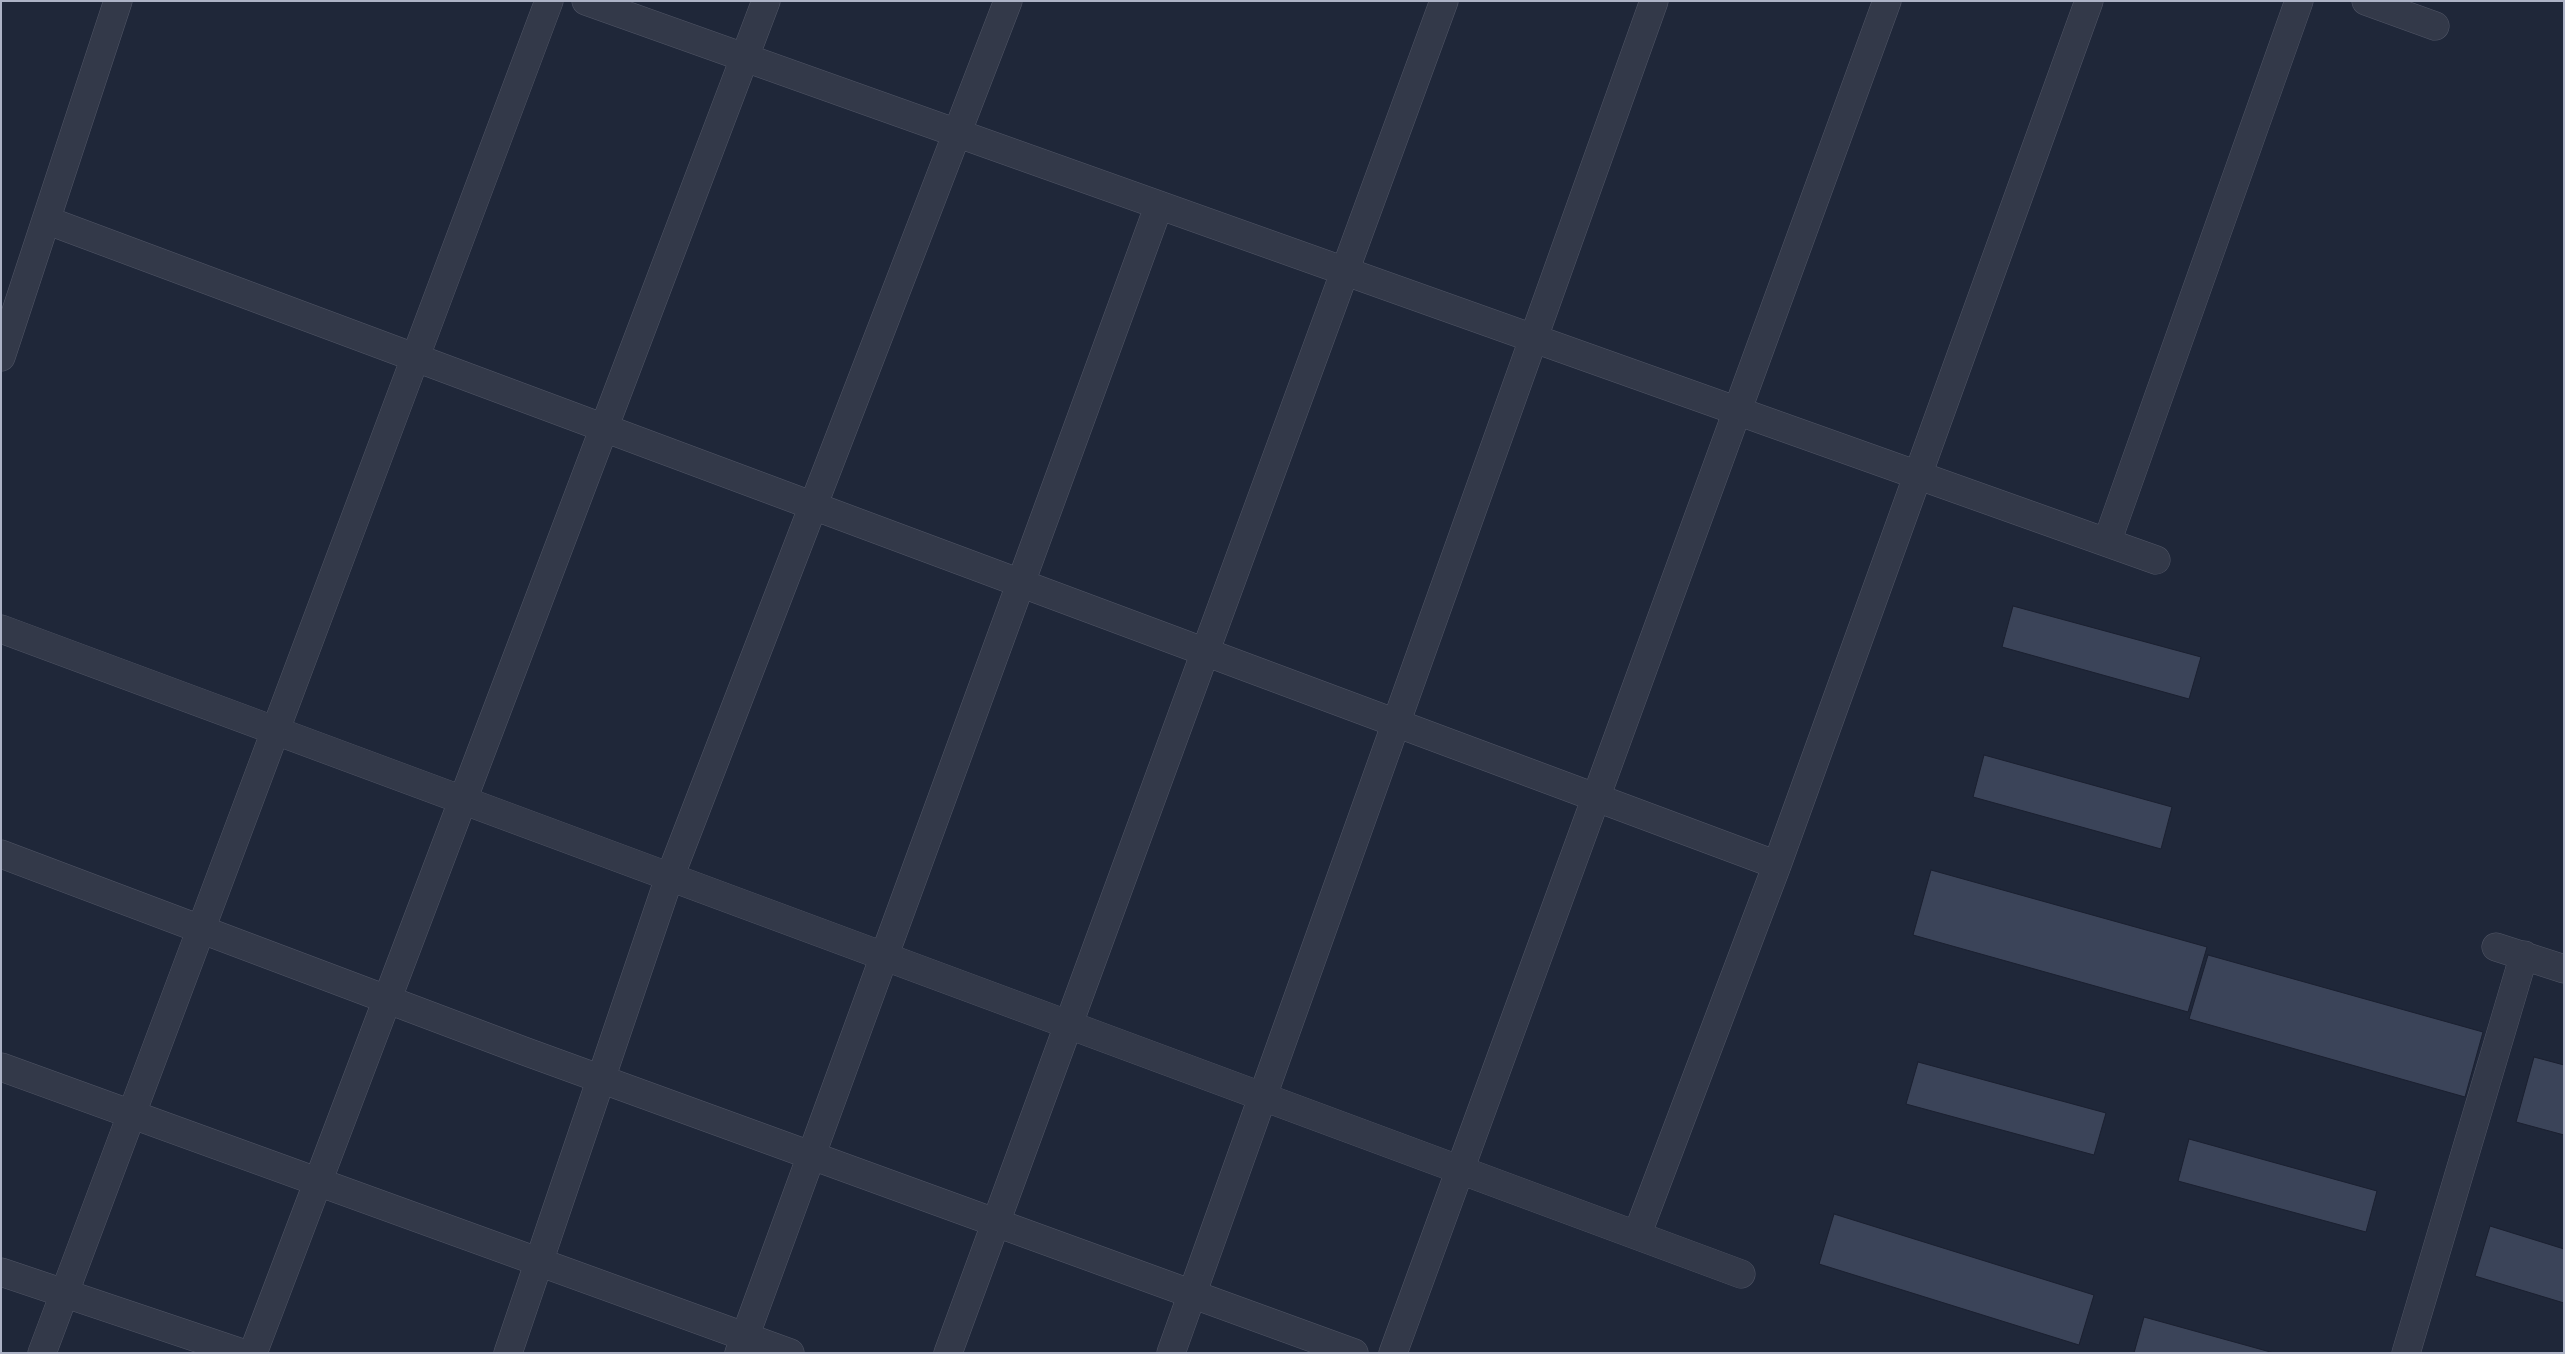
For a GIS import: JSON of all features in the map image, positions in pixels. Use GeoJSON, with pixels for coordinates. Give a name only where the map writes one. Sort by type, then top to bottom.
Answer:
{"type":"FeatureCollection","features":[{"type":"Feature","properties":{"kind":"street"},"geometry":{"type":"LineString","coordinates":[[1,358],[118,1]]}},
{"type":"Feature","properties":{"kind":"street"},"geometry":{"type":"LineString","coordinates":[[42,1353],[549,1]]}},
{"type":"Feature","properties":{"kind":"street"},"geometry":{"type":"LineString","coordinates":[[586,1],[2156,560]]}},
{"type":"Feature","properties":{"kind":"street"},"geometry":{"type":"LineString","coordinates":[[253,1353],[766,1]]}},
{"type":"Feature","properties":{"kind":"street"},"geometry":{"type":"LineString","coordinates":[[508,1353],[670,877],[1008,1]]}},
{"type":"Feature","properties":{"kind":"street"},"geometry":{"type":"LineString","coordinates":[[948,1353],[1444,1]]}},
{"type":"Feature","properties":{"kind":"street"},"geometry":{"type":"LineString","coordinates":[[1171,1353],[1654,1]]}},
{"type":"Feature","properties":{"kind":"street"},"geometry":{"type":"LineString","coordinates":[[1393,1353],[1887,1]]}},
{"type":"Feature","properties":{"kind":"street"},"geometry":{"type":"LineString","coordinates":[[1637,1235],[1777,864],[2089,1]]}},
{"type":"Feature","properties":{"kind":"street"},"geometry":{"type":"LineString","coordinates":[[2107,542],[2299,1]]}},
{"type":"Feature","properties":{"kind":"street"},"geometry":{"type":"LineString","coordinates":[[2366,1],[2435,26]]}},
{"type":"Feature","properties":{"kind":"street"},"geometry":{"type":"LineString","coordinates":[[742,1345],[1159,205]]}},
{"type":"Feature","properties":{"kind":"street"},"geometry":{"type":"LineString","coordinates":[[46,220],[1777,864]]}},
{"type":"Feature","properties":{"kind":"street"},"geometry":{"type":"LineString","coordinates":[[1,630],[1741,1274]]}},
{"type":"Feature","properties":{"kind":"street"},"geometry":{"type":"LineString","coordinates":[[1,854],[601,1078],[1354,1353]]}},
{"type":"Feature","properties":{"kind":"street"},"geometry":{"type":"LineString","coordinates":[[2496,947],[2564,969]]}},
{"type":"Feature","properties":{"kind":"street"},"geometry":{"type":"LineString","coordinates":[[2406,1353],[2524,955]]}},
{"type":"Feature","properties":{"kind":"street"},"geometry":{"type":"LineString","coordinates":[[1,1067],[539,1262],[742,1345],[790,1353]]}},
{"type":"Feature","properties":{"kind":"street"},"geometry":{"type":"LineString","coordinates":[[1,1272],[242,1353]]}},
{"type":"Feature","properties":{"kind":"building"},"geometry":{"type":"Polygon","coordinates":[[[2013,606],[2201,657],[2189,699],[2002,647],[2013,606]]]}},
{"type":"Feature","properties":{"kind":"building"},"geometry":{"type":"Polygon","coordinates":[[[1984,755],[2172,807],[2161,849],[1973,797],[1984,755]]]}},
{"type":"Feature","properties":{"kind":"building"},"geometry":{"type":"Polygon","coordinates":[[[1931,870],[2207,947],[2188,1012],[1913,935],[1931,870]]]}},
{"type":"Feature","properties":{"kind":"building"},"geometry":{"type":"Polygon","coordinates":[[[2208,955],[2483,1032],[2465,1097],[2189,1019],[2208,955]]]}},
{"type":"Feature","properties":{"kind":"building"},"geometry":{"type":"Polygon","coordinates":[[[2534,1057],[2564,1065],[2564,1135],[2516,1122],[2534,1057]]]}},
{"type":"Feature","properties":{"kind":"building"},"geometry":{"type":"Polygon","coordinates":[[[1918,1062],[2106,1113],[2094,1155],[1906,1104],[1918,1062]]]}},
{"type":"Feature","properties":{"kind":"building"},"geometry":{"type":"Polygon","coordinates":[[[2189,1139],[2377,1191],[2366,1232],[2178,1181],[2189,1139]]]}},
{"type":"Feature","properties":{"kind":"building"},"geometry":{"type":"Polygon","coordinates":[[[1834,1214],[2094,1295],[2079,1345],[1819,1264],[1834,1214]]]}},
{"type":"Feature","properties":{"kind":"building"},"geometry":{"type":"Polygon","coordinates":[[[2490,1226],[2564,1249],[2564,1303],[2475,1276],[2490,1226]]]}},
{"type":"Feature","properties":{"kind":"building"},"geometry":{"type":"Polygon","coordinates":[[[2144,1317],[2274,1353],[2134,1353],[2144,1317]]]}}]}
